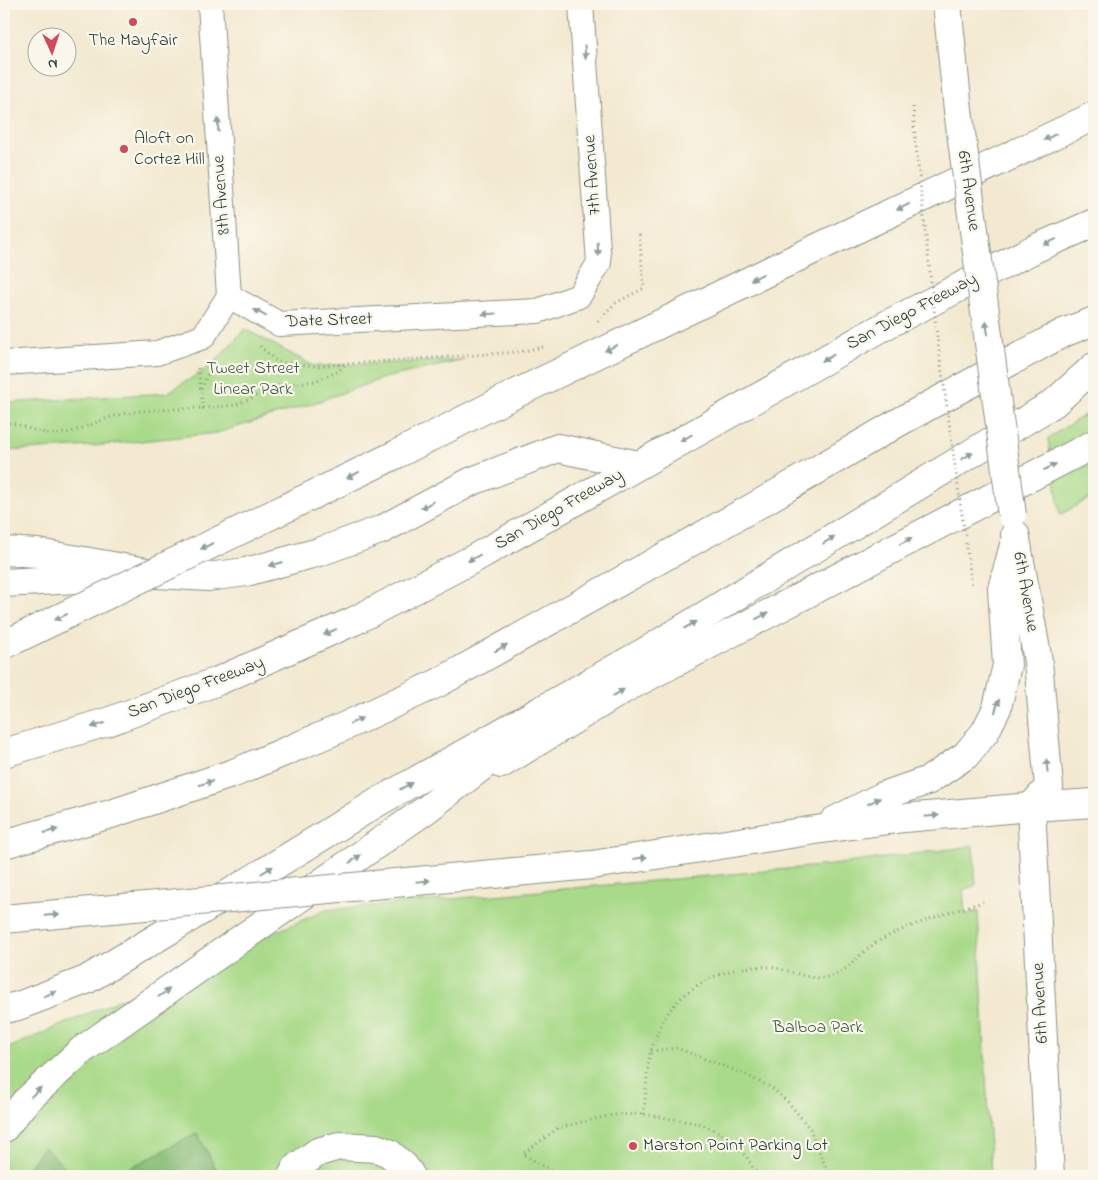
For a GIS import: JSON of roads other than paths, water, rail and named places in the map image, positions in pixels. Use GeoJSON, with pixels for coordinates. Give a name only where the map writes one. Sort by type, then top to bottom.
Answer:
{"type":"FeatureCollection","features":[{"type":"Feature","properties":{"kind":"main road","name":"6th Avenue"},"geometry":{"type":"LineString","coordinates":[[947,4],[958,110],[1014,526],[1038,661],[1049,787],[1031,807],[1050,1176]]}},
{"type":"Feature","properties":{"kind":"main road"},"geometry":{"type":"LineString","coordinates":[[4,645],[397,454],[507,398],[1094,116]]}},
{"type":"Feature","properties":{"kind":"main road","name":"San Diego Freeway"},"geometry":{"type":"LineString","coordinates":[[4,753],[110,721],[218,682],[354,620],[475,558],[888,324],[1034,249],[1094,223]]}},
{"type":"Feature","properties":{"kind":"main road"},"geometry":{"type":"LineString","coordinates":[[4,844],[112,814],[234,774],[341,728],[438,683],[759,504],[899,422],[1063,333],[1094,320]]}},
{"type":"Feature","properties":{"kind":"main road"},"geometry":{"type":"LineString","coordinates":[[4,1009],[18,1006],[86,980],[155,940],[378,802],[648,650],[1054,403],[1094,367]]}},
{"type":"Feature","properties":{"kind":"main road"},"geometry":{"type":"LineString","coordinates":[[427,809],[624,689],[1094,444]]}},
{"type":"Feature","properties":{"kind":"main road"},"geometry":{"type":"LineString","coordinates":[[4,551],[38,553],[158,574],[208,577],[246,572],[319,552],[383,528],[470,482],[558,448],[638,465]]}},
{"type":"Feature","properties":{"kind":"main road"},"geometry":{"type":"LineString","coordinates":[[814,830],[883,796],[929,780],[966,755],[985,732],[997,708],[1007,665],[1002,590],[1014,526]]}},
{"type":"Feature","properties":{"kind":"main road"},"geometry":{"type":"LineString","coordinates":[[4,583],[158,574]]}},
{"type":"Feature","properties":{"kind":"main road"},"geometry":{"type":"LineString","coordinates":[[4,1128],[25,1102],[82,1050],[427,809],[507,747],[648,650]]}},
{"type":"Feature","properties":{"kind":"main road"},"geometry":{"type":"LineString","coordinates":[[4,919],[601,863],[904,818],[1094,803]]}},
{"type":"Feature","properties":{"kind":"main road"},"geometry":{"type":"LineString","coordinates":[[292,1176],[297,1167],[318,1152],[339,1146],[376,1148],[389,1153],[404,1166],[411,1176]]}},
{"type":"Feature","properties":{"kind":"street","name":"8th Avenue"},"geometry":{"type":"LineString","coordinates":[[210,4],[229,296]]}},
{"type":"Feature","properties":{"kind":"street","name":"7th Avenue"},"geometry":{"type":"LineString","coordinates":[[538,312],[579,296],[599,263],[581,4]]}},
{"type":"Feature","properties":{"kind":"street","name":"Date Street"},"geometry":{"type":"LineString","coordinates":[[229,296],[279,324],[538,312]]}},
{"type":"Feature","properties":{"kind":"street"},"geometry":{"type":"LineString","coordinates":[[4,363],[157,353],[203,337],[229,296]]}},
{"type":"Feature","properties":{"kind":"place","name":"The Mayfair"},"geometry":{"type":"Point","coordinates":[133,22]}},
{"type":"Feature","properties":{"kind":"place","name":"Aloft on Cortez Hill"},"geometry":{"type":"Point","coordinates":[124,149]}},
{"type":"Feature","properties":{"kind":"place","name":"Marston Point Parking Lot"},"geometry":{"type":"Point","coordinates":[633,1146]}},
{"type":"Feature","properties":{"kind":"park label","name":"Tweet Street Linear Park"},"geometry":{"type":"Point","coordinates":[253,379]}},
{"type":"Feature","properties":{"kind":"park label","name":"Balboa Park"},"geometry":{"type":"Point","coordinates":[818,1028]}}]}
